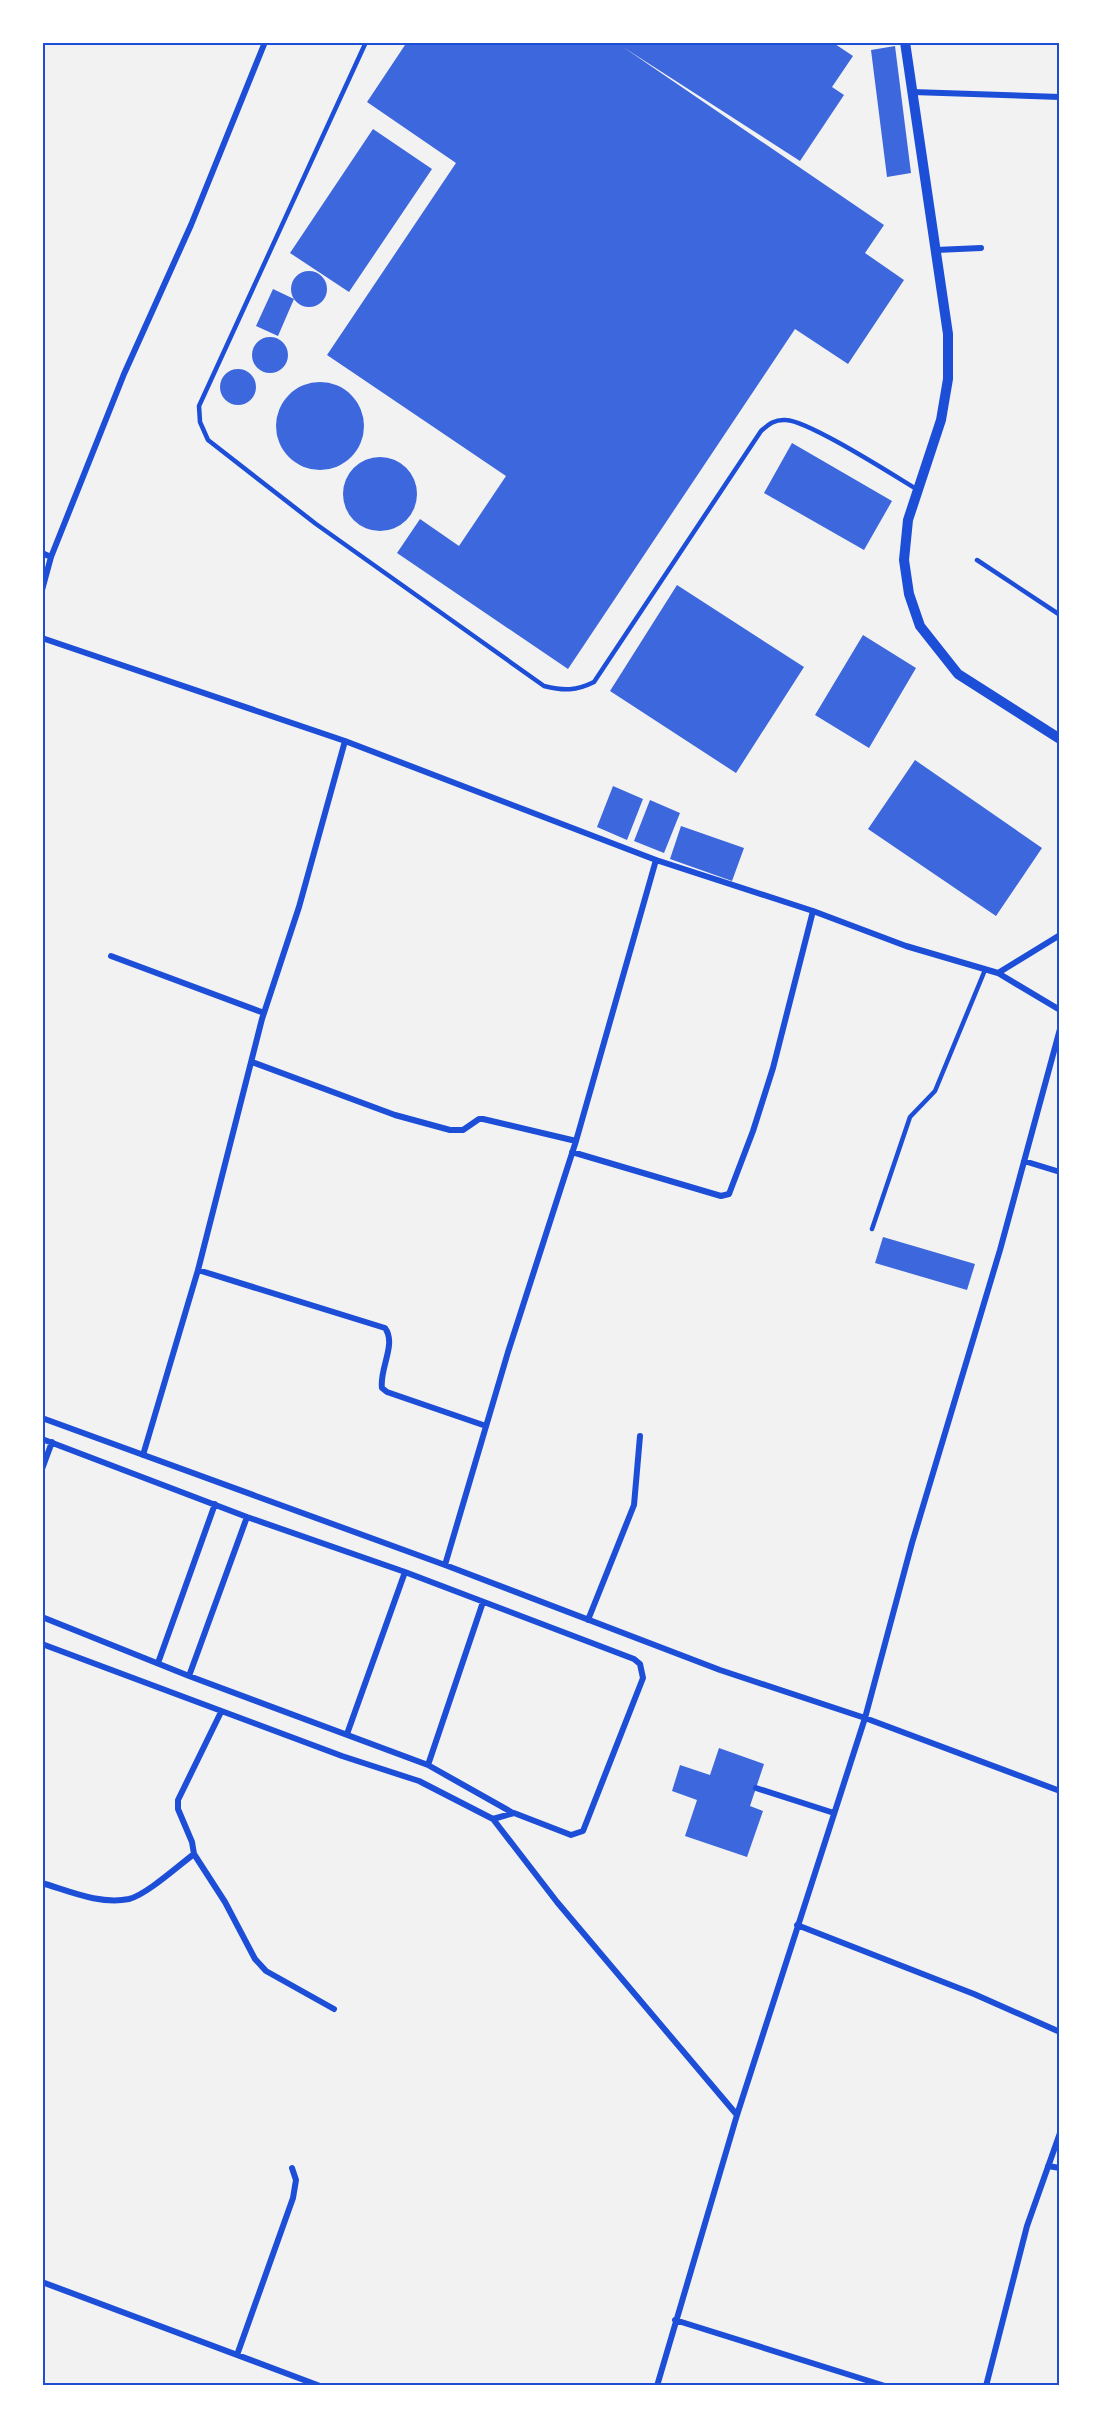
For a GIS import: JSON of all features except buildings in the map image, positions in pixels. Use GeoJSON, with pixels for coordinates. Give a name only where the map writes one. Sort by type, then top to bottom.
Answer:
{"type":"FeatureCollection","features":[{"type":"Feature","properties":{"kind":"street"},"geometry":{"type":"LineString","coordinates":[[42,590],[51,556],[124,374],[191,225],[265,42]]}},
{"type":"Feature","properties":{"kind":"street"},"geometry":{"type":"LineString","coordinates":[[905,42],[948,334],[948,378],[941,420],[908,520],[904,560],[909,594],[920,626],[958,674],[1060,739]]}},
{"type":"Feature","properties":{"kind":"street"},"geometry":{"type":"LineString","coordinates":[[912,92],[1060,97]]}},
{"type":"Feature","properties":{"kind":"street"},"geometry":{"type":"LineString","coordinates":[[936,250],[981,248]]}},
{"type":"Feature","properties":{"kind":"street"},"geometry":{"type":"LineString","coordinates":[[42,553],[51,556]]}},
{"type":"Feature","properties":{"kind":"street"},"geometry":{"type":"LineString","coordinates":[[42,638],[345,741],[656,860],[813,911],[906,946],[998,973],[1060,1010]]}},
{"type":"Feature","properties":{"kind":"street"},"geometry":{"type":"LineString","coordinates":[[143,1455],[198,1270],[264,1013],[299,907],[345,741]]}},
{"type":"Feature","properties":{"kind":"street"},"geometry":{"type":"LineString","coordinates":[[445,1565],[486,1426],[576,1141],[656,860]]}},
{"type":"Feature","properties":{"kind":"street"},"geometry":{"type":"LineString","coordinates":[[572,1152],[721,1196],[729,1194],[753,1131],[773,1068],[813,911]]}},
{"type":"Feature","properties":{"kind":"street"},"geometry":{"type":"LineString","coordinates":[[998,973],[1060,935]]}},
{"type":"Feature","properties":{"kind":"street"},"geometry":{"type":"LineString","coordinates":[[111,956],[264,1013]]}},
{"type":"Feature","properties":{"kind":"street"},"geometry":{"type":"LineString","coordinates":[[657,2386],[737,2115],[865,1718],[912,1543],[1024,1161],[1060,1029]]}},
{"type":"Feature","properties":{"kind":"street"},"geometry":{"type":"LineString","coordinates":[[252,1062],[395,1115],[450,1130],[463,1130],[479,1119],[483,1119],[576,1141]]}},
{"type":"Feature","properties":{"kind":"street"},"geometry":{"type":"LineString","coordinates":[[1024,1161],[1060,1172]]}},
{"type":"Feature","properties":{"kind":"street"},"geometry":{"type":"LineString","coordinates":[[198,1270],[385,1328],[389,1333],[389,1341],[381,1388],[486,1426]]}},
{"type":"Feature","properties":{"kind":"street"},"geometry":{"type":"LineString","coordinates":[[42,1418],[445,1565],[720,1671],[865,1718],[1060,1791]]}},
{"type":"Feature","properties":{"kind":"street"},"geometry":{"type":"LineString","coordinates":[[588,1620],[634,1506],[640,1436]]}},
{"type":"Feature","properties":{"kind":"street"},"geometry":{"type":"LineString","coordinates":[[42,1439],[634,1659],[640,1664],[643,1678],[583,1831],[571,1835],[514,1813],[428,1765],[189,1676],[42,1617]]}},
{"type":"Feature","properties":{"kind":"street"},"geometry":{"type":"LineString","coordinates":[[42,1469],[52,1442]]}},
{"type":"Feature","properties":{"kind":"street"},"geometry":{"type":"LineString","coordinates":[[158,1663],[215,1504]]}},
{"type":"Feature","properties":{"kind":"street"},"geometry":{"type":"LineString","coordinates":[[189,1676],[247,1517]]}},
{"type":"Feature","properties":{"kind":"street"},"geometry":{"type":"LineString","coordinates":[[347,1734],[405,1572]]}},
{"type":"Feature","properties":{"kind":"street"},"geometry":{"type":"LineString","coordinates":[[428,1765],[483,1602]]}},
{"type":"Feature","properties":{"kind":"street"},"geometry":{"type":"LineString","coordinates":[[42,1644],[180,1694],[221,1712],[419,1781],[494,1818],[557,1902],[737,2115]]}},
{"type":"Feature","properties":{"kind":"street"},"geometry":{"type":"LineString","coordinates":[[221,1712],[178,1800],[178,1809],[192,1842],[194,1854],[225,1902],[255,1959],[266,1971],[334,2009]]}},
{"type":"Feature","properties":{"kind":"street"},"geometry":{"type":"LineString","coordinates":[[756,1788],[834,1813]]}},
{"type":"Feature","properties":{"kind":"street"},"geometry":{"type":"LineString","coordinates":[[494,1818],[514,1813]]}},
{"type":"Feature","properties":{"kind":"street"},"geometry":{"type":"LineString","coordinates":[[42,1883],[106,1900],[130,1899],[146,1890],[194,1854]]}},
{"type":"Feature","properties":{"kind":"street"},"geometry":{"type":"LineString","coordinates":[[798,1925],[974,1994],[1060,2032]]}},
{"type":"Feature","properties":{"kind":"street"},"geometry":{"type":"LineString","coordinates":[[986,2386],[1027,2226],[1060,2133]]}},
{"type":"Feature","properties":{"kind":"street"},"geometry":{"type":"LineString","coordinates":[[1048,2166],[1060,2168]]}},
{"type":"Feature","properties":{"kind":"street"},"geometry":{"type":"LineString","coordinates":[[237,2355],[294,2198],[296,2180],[292,2168]]}},
{"type":"Feature","properties":{"kind":"street"},"geometry":{"type":"LineString","coordinates":[[42,2282],[320,2386]]}},
{"type":"Feature","properties":{"kind":"street"},"geometry":{"type":"LineString","coordinates":[[675,2320],[885,2386]]}},
{"type":"Feature","properties":{"kind":"lane"},"geometry":{"type":"LineString","coordinates":[[366,42],[199,406],[200,422],[208,440],[316,524],[544,686],[561,690],[578,690],[594,682],[761,431],[772,422],[788,420],[816,432],[918,490]]}},
{"type":"Feature","properties":{"kind":"lane"},"geometry":{"type":"LineString","coordinates":[[978,560],[1060,615]]}},
{"type":"Feature","properties":{"kind":"lane"},"geometry":{"type":"LineString","coordinates":[[872,1228],[910,1117],[935,1091],[984,970]]}}]}
